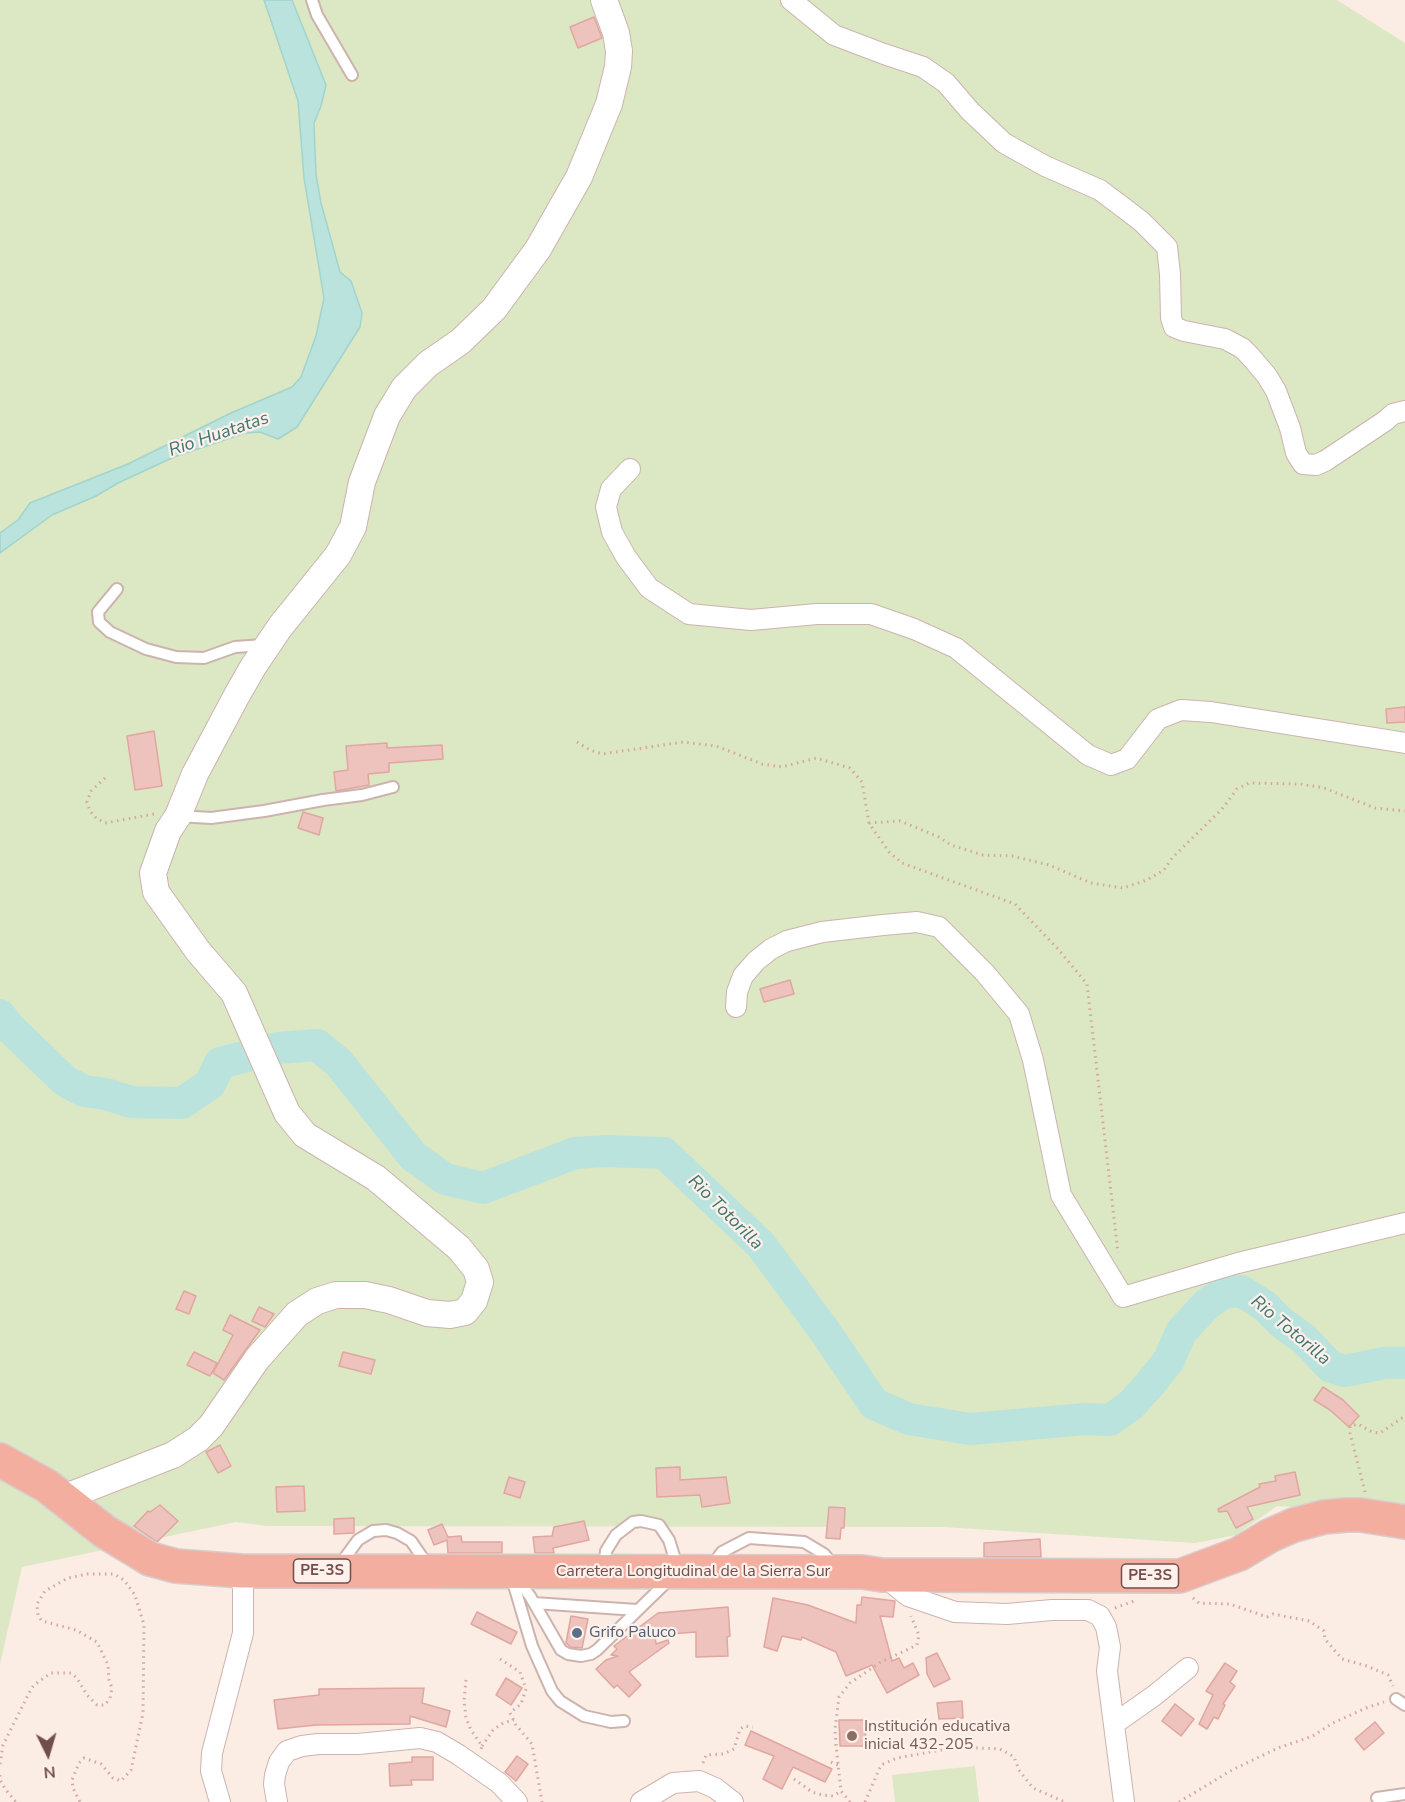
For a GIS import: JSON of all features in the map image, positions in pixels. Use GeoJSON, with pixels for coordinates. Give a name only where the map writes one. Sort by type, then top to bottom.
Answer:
{"type":"FeatureCollection","features":[{"type":"Feature","properties":{"kind":"highway","name":"Carretera Longitudinal de la Sierra Sur"},"geometry":{"type":"LineString","coordinates":[[0,1461],[47,1485],[104,1531],[150,1559],[176,1566],[241,1570],[862,1572],[882,1575],[1180,1576],[1239,1554],[1269,1536],[1294,1525],[1324,1517],[1346,1515],[1405,1522]]}},
{"type":"Feature","properties":{"kind":"street"},"geometry":{"type":"LineString","coordinates":[[63,1498],[173,1455],[198,1439],[211,1426],[257,1359],[297,1314],[317,1301],[336,1295],[365,1295],[427,1312],[450,1315],[465,1312],[474,1301],[480,1282],[476,1269],[459,1248],[376,1178],[305,1135],[287,1113],[234,993],[198,951],[156,892],[153,884],[155,864],[168,831],[178,816],[195,774],[237,695],[280,627],[338,555],[353,527],[362,482],[387,416],[404,388],[428,364],[461,341],[494,309],[538,249],[579,177],[609,104],[618,66],[619,51],[616,33],[604,0]]}},
{"type":"Feature","properties":{"kind":"street"},"geometry":{"type":"LineString","coordinates":[[791,0],[834,35],[923,67],[946,83],[970,111],[1004,143],[1045,166],[1100,190],[1141,222],[1167,247],[1171,318],[1174,327],[1225,339],[1242,348],[1250,356],[1276,391],[1290,428],[1296,453],[1303,464],[1316,465],[1325,461],[1393,414],[1405,411]]}},
{"type":"Feature","properties":{"kind":"street"},"geometry":{"type":"LineString","coordinates":[[630,469],[612,489],[606,507],[612,532],[626,557],[649,588],[689,614],[752,620],[817,614],[871,614],[914,629],[956,648],[1088,755],[1111,765],[1127,759],[1158,719],[1181,711],[1211,712],[1405,742]]}},
{"type":"Feature","properties":{"kind":"street"},"geometry":{"type":"LineString","coordinates":[[736,1007],[737,992],[743,975],[771,949],[787,941],[822,932],[883,925],[917,922],[939,927],[985,973],[1018,1014],[1033,1060],[1061,1195],[1123,1297],[1238,1263],[1405,1222]]}},
{"type":"Feature","properties":{"kind":"street"},"geometry":{"type":"LineString","coordinates":[[220,1802],[211,1771],[212,1753],[243,1633],[241,1570]]}},
{"type":"Feature","properties":{"kind":"street"},"geometry":{"type":"LineString","coordinates":[[882,1575],[908,1596],[955,1612],[1007,1614],[1088,1610],[1100,1616],[1106,1627],[1110,1647],[1107,1671],[1124,1802]]}},
{"type":"Feature","properties":{"kind":"street"},"geometry":{"type":"LineString","coordinates":[[1114,1724],[1188,1668]]}},
{"type":"Feature","properties":{"kind":"street"},"geometry":{"type":"LineString","coordinates":[[277,1802],[274,1784],[279,1762],[287,1751],[302,1746],[420,1738],[437,1742],[473,1765],[499,1783],[518,1802]]}},
{"type":"Feature","properties":{"kind":"street"},"geometry":{"type":"LineString","coordinates":[[641,1802],[673,1783],[699,1781],[716,1788],[733,1802]]}},
{"type":"Feature","properties":{"kind":"lane"},"geometry":{"type":"LineString","coordinates":[[312,0],[317,15],[352,75]]}},
{"type":"Feature","properties":{"kind":"lane"},"geometry":{"type":"LineString","coordinates":[[117,589],[98,612],[99,622],[110,632],[146,649],[176,657],[204,658],[235,647],[270,644]]}},
{"type":"Feature","properties":{"kind":"lane"},"geometry":{"type":"LineString","coordinates":[[178,816],[211,818],[264,812],[393,788]]}},
{"type":"Feature","properties":{"kind":"lane"},"geometry":{"type":"LineString","coordinates":[[510,1572],[522,1584],[561,1650],[568,1654],[581,1656],[597,1650],[676,1573],[669,1540],[659,1525],[640,1521],[633,1522],[616,1535],[606,1551],[604,1571]]}},
{"type":"Feature","properties":{"kind":"lane"},"geometry":{"type":"LineString","coordinates":[[510,1572],[532,1646],[552,1691],[560,1701],[584,1716],[611,1722],[624,1721]]}},
{"type":"Feature","properties":{"kind":"lane"},"geometry":{"type":"LineString","coordinates":[[534,1603],[637,1610]]}},
{"type":"Feature","properties":{"kind":"lane"},"geometry":{"type":"LineString","coordinates":[[1377,1798],[1405,1794]]}},
{"type":"Feature","properties":{"kind":"path"},"geometry":{"type":"LineString","coordinates":[[105,778],[91,791],[87,802],[90,811],[105,823],[147,814],[178,816]]}},
{"type":"Feature","properties":{"kind":"path"},"geometry":{"type":"LineString","coordinates":[[869,823],[900,821],[939,837],[951,845],[983,855],[1012,856],[1049,865],[1091,883],[1123,888],[1147,880],[1164,870],[1172,858],[1215,816],[1237,789],[1250,783],[1300,784],[1323,788],[1375,808],[1405,811]]}},
{"type":"Feature","properties":{"kind":"path"},"geometry":{"type":"LineString","coordinates":[[1346,1515],[1365,1493],[1350,1426],[1358,1424],[1372,1432],[1380,1433],[1405,1416]]}},
{"type":"Feature","properties":{"kind":"path"},"geometry":{"type":"LineString","coordinates":[[0,1764],[3,1745],[29,1693],[34,1685],[51,1673],[71,1673],[97,1705],[105,1705],[110,1698],[112,1688],[108,1665],[97,1642],[76,1630],[42,1621],[38,1616],[37,1604],[45,1591],[68,1578],[87,1574],[114,1574],[124,1580],[135,1594],[144,1625],[143,1713],[131,1770],[121,1781],[112,1778],[101,1764],[84,1758],[79,1763],[72,1780],[80,1802]]}},
{"type":"Feature","properties":{"kind":"path"},"geometry":{"type":"LineString","coordinates":[[1179,1802],[1232,1770],[1278,1748],[1313,1736],[1331,1724],[1366,1708],[1400,1702],[1388,1675],[1342,1659],[1325,1639],[1324,1631],[1309,1621],[1274,1614],[1267,1617],[1230,1604],[1199,1603],[1180,1576]]}},
{"type":"Feature","properties":{"kind":"path"},"geometry":{"type":"LineString","coordinates":[[850,1802],[841,1791],[835,1730],[839,1697],[850,1683],[880,1662],[917,1645],[919,1635],[909,1613]]}},
{"type":"Feature","properties":{"kind":"path"},"geometry":{"type":"LineString","coordinates":[[500,1659],[520,1671],[526,1689],[521,1704],[510,1713],[532,1744],[542,1802]]}},
{"type":"Feature","properties":{"kind":"path"},"geometry":{"type":"LineString","coordinates":[[466,1680],[464,1701],[466,1718],[482,1746]]}},
{"type":"Feature","properties":{"kind":"path"},"geometry":{"type":"LineString","coordinates":[[473,1765],[493,1730],[503,1723],[514,1720]]}},
{"type":"Feature","properties":{"kind":"path"},"geometry":{"type":"LineString","coordinates":[[699,1781],[706,1755],[723,1754],[734,1749],[740,1729],[745,1726],[753,1727]]}},
{"type":"Feature","properties":{"kind":"path"},"geometry":{"type":"LineString","coordinates":[[865,1802],[881,1765],[897,1758],[958,1747],[1000,1749],[1014,1756],[1019,1770],[1033,1788],[1065,1802]]}},
{"type":"Feature","properties":{"kind":"path"},"geometry":{"type":"LineString","coordinates":[[831,1762],[840,1766]]}},
{"type":"Feature","properties":{"kind":"path"},"geometry":{"type":"LineString","coordinates":[[0,1775],[0,1780],[16,1802]]}},
{"type":"Feature","properties":{"kind":"path"},"geometry":{"type":"LineString","coordinates":[[794,1779],[812,1792],[822,1795],[833,1796],[841,1791]]}},
{"type":"Feature","properties":{"kind":"green space"},"geometry":{"type":"Polygon","coordinates":[[[0,0],[1337,0],[1405,43],[1405,1513],[1277,1506],[1236,1535],[1195,1543],[944,1527],[267,1526],[236,1522],[22,1567],[0,1664],[0,0]]]}},
{"type":"Feature","properties":{"kind":"green space"},"geometry":{"type":"Polygon","coordinates":[[[975,1766],[979,1802],[895,1802],[892,1775],[975,1766]]]}},
{"type":"Feature","properties":{"kind":"water","name":"Rio Huatatas"},"geometry":{"type":"Polygon","coordinates":[[[264,0],[292,0],[326,85],[314,123],[316,175],[321,203],[340,272],[351,281],[362,313],[360,327],[297,427],[278,439],[260,432],[245,433],[174,457],[52,515],[0,553],[0,533],[18,520],[30,503],[128,464],[231,413],[292,387],[301,377],[316,336],[324,298],[304,178],[298,101],[264,0]]]}},
{"type":"Feature","properties":{"kind":"building"},"geometry":{"type":"Polygon","coordinates":[[[594,17],[602,38],[578,48],[570,27],[594,17]]]}},
{"type":"Feature","properties":{"kind":"building"},"geometry":{"type":"Polygon","coordinates":[[[1405,707],[1405,722],[1387,723],[1386,709],[1405,707]]]}},
{"type":"Feature","properties":{"kind":"building"},"geometry":{"type":"Polygon","coordinates":[[[154,731],[162,786],[135,790],[127,736],[154,731]]]}},
{"type":"Feature","properties":{"kind":"building"},"geometry":{"type":"Polygon","coordinates":[[[387,743],[387,748],[442,745],[443,759],[389,763],[389,772],[368,774],[369,785],[336,791],[334,772],[348,770],[346,746],[387,743]]]}},
{"type":"Feature","properties":{"kind":"building"},"geometry":{"type":"Polygon","coordinates":[[[303,812],[323,818],[319,835],[298,828],[303,812]]]}},
{"type":"Feature","properties":{"kind":"building"},"geometry":{"type":"Polygon","coordinates":[[[790,980],[794,994],[764,1002],[760,989],[790,980]]]}},
{"type":"Feature","properties":{"kind":"building"},"geometry":{"type":"Polygon","coordinates":[[[184,1291],[196,1296],[189,1314],[176,1309],[184,1291]]]}},
{"type":"Feature","properties":{"kind":"building"},"geometry":{"type":"Polygon","coordinates":[[[259,1307],[274,1314],[265,1327],[252,1321],[259,1307]]]}},
{"type":"Feature","properties":{"kind":"building"},"geometry":{"type":"Polygon","coordinates":[[[230,1315],[260,1330],[224,1380],[213,1373],[233,1335],[223,1330],[230,1315]]]}},
{"type":"Feature","properties":{"kind":"building"},"geometry":{"type":"Polygon","coordinates":[[[194,1352],[217,1363],[210,1376],[187,1365],[194,1352]]]}},
{"type":"Feature","properties":{"kind":"building"},"geometry":{"type":"Polygon","coordinates":[[[343,1352],[375,1360],[371,1374],[339,1366],[343,1352]]]}},
{"type":"Feature","properties":{"kind":"building"},"geometry":{"type":"Polygon","coordinates":[[[1323,1387],[1343,1400],[1359,1416],[1349,1427],[1330,1410],[1314,1400],[1323,1387]]]}},
{"type":"Feature","properties":{"kind":"building"},"geometry":{"type":"Polygon","coordinates":[[[220,1445],[231,1466],[218,1473],[206,1452],[220,1445]]]}},
{"type":"Feature","properties":{"kind":"building"},"geometry":{"type":"Polygon","coordinates":[[[680,1467],[680,1480],[726,1477],[730,1503],[702,1507],[700,1495],[657,1497],[656,1468],[680,1467]]]}},
{"type":"Feature","properties":{"kind":"building"},"geometry":{"type":"Polygon","coordinates":[[[1295,1472],[1300,1495],[1247,1507],[1253,1519],[1236,1528],[1227,1511],[1219,1512],[1218,1509],[1260,1487],[1259,1484],[1276,1481],[1275,1476],[1295,1472]]]}},
{"type":"Feature","properties":{"kind":"building"},"geometry":{"type":"Polygon","coordinates":[[[509,1477],[525,1482],[520,1498],[504,1493],[509,1477]]]}},
{"type":"Feature","properties":{"kind":"building"},"geometry":{"type":"Polygon","coordinates":[[[304,1486],[305,1511],[277,1512],[276,1487],[304,1486]]]}},
{"type":"Feature","properties":{"kind":"building"},"geometry":{"type":"Polygon","coordinates":[[[160,1505],[178,1521],[157,1542],[134,1526],[148,1511],[160,1505]]]}},
{"type":"Feature","properties":{"kind":"building"},"geometry":{"type":"Polygon","coordinates":[[[829,1507],[845,1508],[844,1528],[841,1528],[840,1539],[826,1538],[829,1507]]]}},
{"type":"Feature","properties":{"kind":"building"},"geometry":{"type":"Polygon","coordinates":[[[354,1518],[354,1533],[334,1534],[334,1519],[354,1518]]]}},
{"type":"Feature","properties":{"kind":"building"},"geometry":{"type":"Polygon","coordinates":[[[584,1521],[589,1540],[553,1548],[554,1553],[535,1553],[533,1537],[552,1536],[554,1527],[584,1521]]]}},
{"type":"Feature","properties":{"kind":"building"},"geometry":{"type":"Polygon","coordinates":[[[442,1524],[448,1537],[461,1536],[462,1542],[502,1542],[502,1553],[448,1553],[447,1540],[434,1545],[428,1530],[442,1524]]]}},
{"type":"Feature","properties":{"kind":"building"},"geometry":{"type":"Polygon","coordinates":[[[1040,1539],[1041,1557],[984,1557],[984,1543],[1040,1539]]]}},
{"type":"Feature","properties":{"kind":"building"},"geometry":{"type":"Polygon","coordinates":[[[862,1597],[895,1601],[893,1617],[880,1616],[892,1661],[899,1658],[904,1668],[913,1663],[919,1675],[887,1693],[872,1665],[846,1676],[836,1652],[802,1637],[801,1640],[782,1636],[777,1651],[764,1647],[773,1598],[808,1605],[856,1623],[857,1605],[861,1605],[862,1597]]]}},
{"type":"Feature","properties":{"kind":"building"},"geometry":{"type":"Polygon","coordinates":[[[728,1607],[730,1636],[727,1637],[728,1656],[696,1657],[696,1632],[655,1635],[656,1644],[668,1640],[669,1643],[629,1672],[641,1685],[629,1697],[617,1685],[614,1688],[596,1669],[606,1660],[618,1656],[611,1655],[617,1649],[614,1646],[658,1613],[728,1607]]]}},
{"type":"Feature","properties":{"kind":"building"},"geometry":{"type":"Polygon","coordinates":[[[477,1612],[517,1632],[511,1644],[471,1624],[477,1612]]]}},
{"type":"Feature","properties":{"kind":"building","name":"Grifo Paluco"},"geometry":{"type":"Polygon","coordinates":[[[571,1616],[588,1619],[582,1648],[571,1647],[566,1643],[571,1616]]]}},
{"type":"Feature","properties":{"kind":"building"},"geometry":{"type":"Polygon","coordinates":[[[937,1653],[950,1679],[934,1687],[927,1674],[926,1658],[937,1653]]]}},
{"type":"Feature","properties":{"kind":"building"},"geometry":{"type":"Polygon","coordinates":[[[1225,1663],[1237,1671],[1230,1682],[1235,1686],[1223,1704],[1225,1705],[1218,1719],[1214,1717],[1207,1729],[1199,1724],[1213,1695],[1206,1691],[1225,1663]]]}},
{"type":"Feature","properties":{"kind":"building"},"geometry":{"type":"Polygon","coordinates":[[[506,1678],[522,1688],[511,1705],[496,1695],[506,1678]]]}},
{"type":"Feature","properties":{"kind":"building"},"geometry":{"type":"Polygon","coordinates":[[[424,1688],[422,1703],[450,1711],[446,1727],[410,1716],[410,1724],[316,1725],[278,1729],[274,1700],[319,1695],[319,1689],[424,1688]]]}},
{"type":"Feature","properties":{"kind":"building"},"geometry":{"type":"Polygon","coordinates":[[[962,1701],[963,1718],[939,1719],[937,1703],[962,1701]]]}},
{"type":"Feature","properties":{"kind":"building"},"geometry":{"type":"Polygon","coordinates":[[[1175,1704],[1194,1719],[1181,1736],[1162,1721],[1175,1704]]]}},
{"type":"Feature","properties":{"kind":"building"},"geometry":{"type":"Polygon","coordinates":[[[839,1720],[865,1720],[866,1746],[840,1746],[839,1720]]]}},
{"type":"Feature","properties":{"kind":"building"},"geometry":{"type":"Polygon","coordinates":[[[1375,1722],[1384,1733],[1364,1750],[1355,1739],[1375,1722]]]}},
{"type":"Feature","properties":{"kind":"building"},"geometry":{"type":"Polygon","coordinates":[[[751,1731],[832,1769],[825,1782],[793,1767],[782,1789],[763,1779],[774,1756],[745,1745],[751,1731]]]}},
{"type":"Feature","properties":{"kind":"building"},"geometry":{"type":"Polygon","coordinates":[[[517,1756],[528,1764],[516,1781],[505,1772],[517,1756]]]}},
{"type":"Feature","properties":{"kind":"building"},"geometry":{"type":"Polygon","coordinates":[[[412,1757],[433,1757],[433,1780],[411,1780],[412,1785],[390,1786],[389,1764],[412,1762],[412,1757]]]}},
{"type":"Feature","properties":{"kind":"waterway","name":"Rio Totorilla"},"geometry":{"type":"LineString","coordinates":[[0,1015],[9,1027],[65,1081],[84,1091],[106,1094],[131,1102],[182,1103],[210,1084],[220,1063],[278,1048],[317,1045],[339,1063],[413,1156],[445,1179],[483,1188],[575,1153],[607,1151],[664,1153],[761,1245],[824,1330],[874,1404],[909,1419],[970,1429],[1086,1419],[1110,1420],[1131,1405],[1150,1384],[1169,1360],[1181,1332],[1207,1304],[1223,1293],[1241,1291],[1265,1306],[1282,1323],[1304,1339],[1331,1367],[1345,1371],[1384,1363],[1405,1363]]}},
{"type":"Feature","properties":{"kind":"place","name":"Grifo Paluco"},"geometry":{"type":"Point","coordinates":[577,1633]}},
{"type":"Feature","properties":{"kind":"place","name":"Institución educativa inicial 432-205"},"geometry":{"type":"Point","coordinates":[852,1736]}}]}
